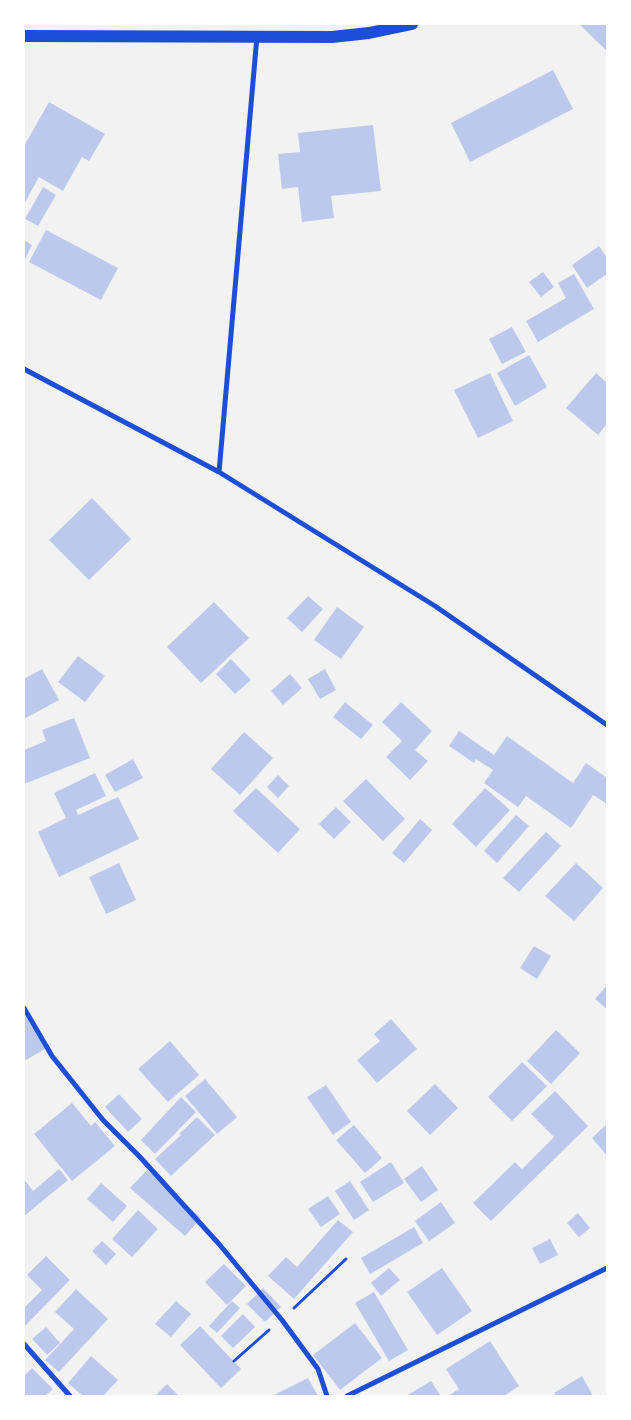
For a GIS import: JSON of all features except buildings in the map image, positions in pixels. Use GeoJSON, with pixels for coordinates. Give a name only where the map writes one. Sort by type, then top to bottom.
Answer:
{"type":"FeatureCollection","features":[{"type":"Feature","properties":{"kind":"main road"},"geometry":{"type":"LineString","coordinates":[[24,36],[332,37],[369,33],[412,24]]}},
{"type":"Feature","properties":{"kind":"street"},"geometry":{"type":"LineString","coordinates":[[219,472],[257,36]]}},
{"type":"Feature","properties":{"kind":"street"},"geometry":{"type":"LineString","coordinates":[[24,369],[219,472],[435,606],[607,725]]}},
{"type":"Feature","properties":{"kind":"street"},"geometry":{"type":"LineString","coordinates":[[24,1008],[52,1056],[103,1120],[140,1157],[219,1244],[282,1320],[318,1368],[327,1396]]}},
{"type":"Feature","properties":{"kind":"street"},"geometry":{"type":"LineString","coordinates":[[347,1396],[607,1268]]}},
{"type":"Feature","properties":{"kind":"street"},"geometry":{"type":"LineString","coordinates":[[24,1344],[70,1396]]}}]}
